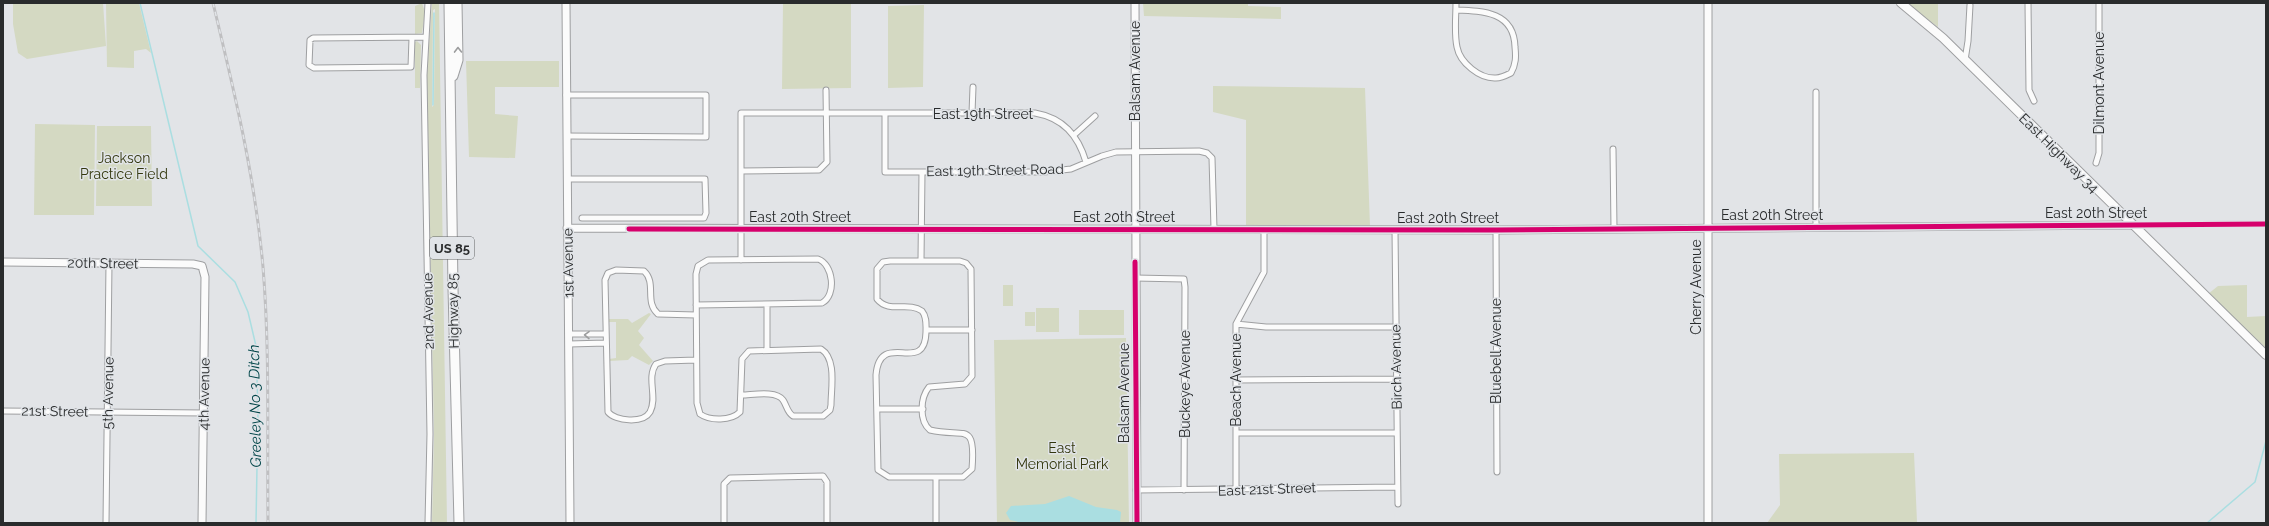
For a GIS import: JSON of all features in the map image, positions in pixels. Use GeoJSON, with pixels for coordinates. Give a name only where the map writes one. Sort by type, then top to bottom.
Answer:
{"type":"FeatureCollection","features":[{"type":"Feature","properties":{"kind":"highway","name":"Highway 85"},"geometry":{"type":"LineString","coordinates":[[449,3],[459,523]]}},
{"type":"Feature","properties":{"kind":"highway"},"geometry":{"type":"LineString","coordinates":[[450,87],[458,60],[457,3]]}},
{"type":"Feature","properties":{"kind":"main road","name":"East Highway 34"},"geometry":{"type":"LineString","coordinates":[[1901,3],[1965,60],[2266,355]]}},
{"type":"Feature","properties":{"kind":"street","name":"2nd Avenue"},"geometry":{"type":"LineString","coordinates":[[428,3],[424,75],[430,434],[428,523]]}},
{"type":"Feature","properties":{"kind":"street","name":"1st Avenue"},"geometry":{"type":"LineString","coordinates":[[566,3],[570,523]]}},
{"type":"Feature","properties":{"kind":"street","name":"Balsam Avenue"},"geometry":{"type":"LineString","coordinates":[[1135,3],[1131,152],[1135,229],[1137,523]]}},
{"type":"Feature","properties":{"kind":"street"},"geometry":{"type":"LineString","coordinates":[[1456,3],[1456,10],[1456,33],[1457,49],[1468,65],[1480,75],[1496,78],[1511,74],[1516,64],[1515,38],[1512,29],[1506,20],[1480,11],[1456,10]]}},
{"type":"Feature","properties":{"kind":"street","name":"Cherry Avenue"},"geometry":{"type":"LineString","coordinates":[[1708,3],[1708,523]]}},
{"type":"Feature","properties":{"kind":"street"},"geometry":{"type":"LineString","coordinates":[[2028,3],[2028,90],[2034,101]]}},
{"type":"Feature","properties":{"kind":"street","name":"Dilmont Avenue"},"geometry":{"type":"LineString","coordinates":[[2096,163],[2100,153],[2099,3]]}},
{"type":"Feature","properties":{"kind":"street"},"geometry":{"type":"LineString","coordinates":[[1965,60],[1968,41],[1970,5]]}},
{"type":"Feature","properties":{"kind":"street"},"geometry":{"type":"LineString","coordinates":[[412,38],[411,67],[314,68],[309,65],[310,40],[313,38],[426,37]]}},
{"type":"Feature","properties":{"kind":"street"},"geometry":{"type":"LineString","coordinates":[[972,113],[973,87]]}},
{"type":"Feature","properties":{"kind":"street"},"geometry":{"type":"LineString","coordinates":[[741,260],[741,171],[819,170],[823,167],[827,162],[826,90]]}},
{"type":"Feature","properties":{"kind":"street"},"geometry":{"type":"LineString","coordinates":[[1816,92],[1816,227]]}},
{"type":"Feature","properties":{"kind":"street"},"geometry":{"type":"LineString","coordinates":[[566,95],[706,95],[706,137],[567,136]]}},
{"type":"Feature","properties":{"kind":"street","name":"East 19th Street"},"geometry":{"type":"LineString","coordinates":[[741,171],[741,113],[1020,113],[1044,115],[1065,125],[1074,135],[1082,149],[1086,162]]}},
{"type":"Feature","properties":{"kind":"street","name":"East 19th Street Road"},"geometry":{"type":"LineString","coordinates":[[885,113],[885,172],[1044,172],[1071,169],[1102,156],[1131,152],[1199,151],[1212,158],[1214,229]]}},
{"type":"Feature","properties":{"kind":"street"},"geometry":{"type":"LineString","coordinates":[[1074,135],[1095,116]]}},
{"type":"Feature","properties":{"kind":"street"},"geometry":{"type":"LineString","coordinates":[[1613,149],[1614,229]]}},
{"type":"Feature","properties":{"kind":"street"},"geometry":{"type":"LineString","coordinates":[[921,260],[922,172]]}},
{"type":"Feature","properties":{"kind":"street"},"geometry":{"type":"LineString","coordinates":[[567,179],[705,179],[706,213],[704,218],[582,218]]}},
{"type":"Feature","properties":{"kind":"street","name":"East 20th Street"},"geometry":{"type":"LineString","coordinates":[[567,228],[1496,230],[1709,227],[2266,224]]}},
{"type":"Feature","properties":{"kind":"street","name":"Beach Avenue"},"geometry":{"type":"LineString","coordinates":[[1236,490],[1236,324],[1264,272],[1264,229]]}},
{"type":"Feature","properties":{"kind":"street","name":"Birch Avenue"},"geometry":{"type":"LineString","coordinates":[[1395,230],[1398,504]]}},
{"type":"Feature","properties":{"kind":"street","name":"Bluebell Avenue"},"geometry":{"type":"LineString","coordinates":[[1496,230],[1497,472]]}},
{"type":"Feature","properties":{"kind":"street"},"geometry":{"type":"LineString","coordinates":[[696,305],[817,304],[824,302],[830,292],[830,272],[828,265],[818,259],[708,260],[698,266],[696,274],[696,305],[696,360],[697,403],[700,414],[708,418],[733,417],[740,412],[743,358],[749,351],[817,349],[826,352],[830,361],[830,410],[821,417],[797,417],[788,412],[783,400],[777,396],[742,395]]}},
{"type":"Feature","properties":{"kind":"street"},"geometry":{"type":"LineString","coordinates":[[921,260],[960,260],[969,265],[972,272],[973,370],[971,378],[961,385],[929,387],[924,396],[923,409],[925,424],[930,430],[963,432],[970,437],[972,441],[972,469],[968,475],[960,478],[889,478],[880,473],[877,466],[876,375],[880,358],[890,353],[913,353],[921,350],[925,343],[926,330],[922,311],[914,307],[886,306],[881,304],[876,296],[876,273],[880,264],[890,261],[921,260]]}},
{"type":"Feature","properties":{"kind":"street","name":"20th Street"},"geometry":{"type":"LineString","coordinates":[[3,262],[194,264],[202,266]]}},
{"type":"Feature","properties":{"kind":"street","name":"5th Avenue"},"geometry":{"type":"LineString","coordinates":[[106,523],[109,263]]}},
{"type":"Feature","properties":{"kind":"street","name":"4th Avenue"},"geometry":{"type":"LineString","coordinates":[[202,266],[205,277],[202,523]]}},
{"type":"Feature","properties":{"kind":"street"},"geometry":{"type":"LineString","coordinates":[[696,315],[658,314],[652,307],[651,282],[647,274],[636,270],[611,271],[605,280],[606,408],[610,415],[619,419],[638,419],[650,412],[652,407],[651,372],[656,364],[665,361],[696,360]]}},
{"type":"Feature","properties":{"kind":"street","name":"Buckeye Avenue"},"geometry":{"type":"LineString","coordinates":[[1135,278],[1184,279],[1184,490]]}},
{"type":"Feature","properties":{"kind":"street"},"geometry":{"type":"LineString","coordinates":[[767,305],[767,350]]}},
{"type":"Feature","properties":{"kind":"street"},"geometry":{"type":"LineString","coordinates":[[1236,324],[1266,327],[1396,327]]}},
{"type":"Feature","properties":{"kind":"street"},"geometry":{"type":"LineString","coordinates":[[926,330],[972,330]]}},
{"type":"Feature","properties":{"kind":"street"},"geometry":{"type":"LineString","coordinates":[[569,334],[606,334]]}},
{"type":"Feature","properties":{"kind":"street"},"geometry":{"type":"LineString","coordinates":[[569,344],[606,342]]}},
{"type":"Feature","properties":{"kind":"street"},"geometry":{"type":"LineString","coordinates":[[1236,380],[1397,379]]}},
{"type":"Feature","properties":{"kind":"street"},"geometry":{"type":"LineString","coordinates":[[877,409],[923,409]]}},
{"type":"Feature","properties":{"kind":"street","name":"21st Street"},"geometry":{"type":"LineString","coordinates":[[3,411],[204,413]]}},
{"type":"Feature","properties":{"kind":"street"},"geometry":{"type":"LineString","coordinates":[[1236,433],[1397,433]]}},
{"type":"Feature","properties":{"kind":"street"},"geometry":{"type":"LineString","coordinates":[[724,523],[726,481],[730,478],[823,476],[826,479],[827,523]]}},
{"type":"Feature","properties":{"kind":"street"},"geometry":{"type":"LineString","coordinates":[[936,478],[936,523]]}},
{"type":"Feature","properties":{"kind":"street","name":"East 21st Street"},"geometry":{"type":"LineString","coordinates":[[1136,490],[1397,487]]}},
{"type":"Feature","properties":{"kind":"green space"},"geometry":{"type":"Polygon","coordinates":[[[13,3],[103,3],[106,46],[27,59],[18,53],[13,24],[13,3]]]}},
{"type":"Feature","properties":{"kind":"green space"},"geometry":{"type":"Polygon","coordinates":[[[106,3],[139,3],[151,53],[146,49],[134,51],[134,68],[107,67],[106,3]]]}},
{"type":"Feature","properties":{"kind":"green space"},"geometry":{"type":"Polygon","coordinates":[[[422,3],[425,12],[422,33],[415,34],[415,6],[422,3]]]}},
{"type":"Feature","properties":{"kind":"green space"},"geometry":{"type":"Polygon","coordinates":[[[432,3],[439,3],[447,523],[432,523],[434,435],[427,75],[432,3]],[[435,9],[433,10],[432,107],[434,105],[435,9]]]}},
{"type":"Feature","properties":{"kind":"green space"},"geometry":{"type":"Polygon","coordinates":[[[783,3],[851,3],[851,88],[782,89],[783,3]]]}},
{"type":"Feature","properties":{"kind":"green space"},"geometry":{"type":"Polygon","coordinates":[[[1143,3],[1248,3],[1248,6],[1281,7],[1281,19],[1144,16],[1143,3]]]}},
{"type":"Feature","properties":{"kind":"green space"},"geometry":{"type":"Polygon","coordinates":[[[1906,3],[1938,3],[1938,27],[1906,3]]]}},
{"type":"Feature","properties":{"kind":"green space"},"geometry":{"type":"Polygon","coordinates":[[[924,5],[923,87],[888,88],[888,6],[924,5]]]}},
{"type":"Feature","properties":{"kind":"green space"},"geometry":{"type":"Polygon","coordinates":[[[417,41],[421,45],[420,88],[415,88],[415,42],[417,41]]]}},
{"type":"Feature","properties":{"kind":"green space"},"geometry":{"type":"Polygon","coordinates":[[[466,61],[559,61],[559,87],[495,87],[495,114],[518,116],[515,158],[469,157],[466,61]]]}},
{"type":"Feature","properties":{"kind":"green space"},"geometry":{"type":"Polygon","coordinates":[[[1213,86],[1365,88],[1370,226],[1246,225],[1246,120],[1213,112],[1213,86]]]}},
{"type":"Feature","properties":{"kind":"green space"},"geometry":{"type":"Polygon","coordinates":[[[35,124],[95,125],[94,215],[34,215],[35,124]]]}},
{"type":"Feature","properties":{"kind":"green space","name":"Jackson Practice Field"},"geometry":{"type":"Polygon","coordinates":[[[97,126],[151,126],[152,206],[96,206],[97,126]]]}},
{"type":"Feature","properties":{"kind":"green space"},"geometry":{"type":"Polygon","coordinates":[[[1003,285],[1013,285],[1013,306],[1003,306],[1003,285]]]}},
{"type":"Feature","properties":{"kind":"green space"},"geometry":{"type":"Polygon","coordinates":[[[2247,285],[2247,317],[2266,316],[2266,348],[2208,294],[2218,286],[2247,285]]]}},
{"type":"Feature","properties":{"kind":"green space"},"geometry":{"type":"Polygon","coordinates":[[[1036,308],[1059,308],[1059,332],[1036,332],[1036,308]]]}},
{"type":"Feature","properties":{"kind":"green space"},"geometry":{"type":"Polygon","coordinates":[[[1079,310],[1124,310],[1124,335],[1079,335],[1079,310]]]}},
{"type":"Feature","properties":{"kind":"green space"},"geometry":{"type":"Polygon","coordinates":[[[1025,312],[1035,312],[1035,326],[1025,326],[1025,312]]]}},
{"type":"Feature","properties":{"kind":"green space"},"geometry":{"type":"Polygon","coordinates":[[[649,313],[651,314],[638,331],[644,338],[639,345],[653,361],[649,365],[632,356],[628,360],[609,361],[609,359],[616,358],[616,322],[609,322],[609,319],[628,319],[632,323],[649,313]]]}},
{"type":"Feature","properties":{"kind":"green space","name":"East Memorial Park"},"geometry":{"type":"Polygon","coordinates":[[[1126,338],[1129,523],[997,523],[994,340],[1126,338]]]}},
{"type":"Feature","properties":{"kind":"green space"},"geometry":{"type":"Polygon","coordinates":[[[1914,453],[1917,522],[1767,523],[1780,505],[1779,454],[1914,453]]]}},
{"type":"Feature","properties":{"kind":"water"},"geometry":{"type":"Polygon","coordinates":[[[1069,496],[1096,507],[1121,512],[1120,523],[1023,523],[1010,520],[1006,513],[1011,506],[1045,504],[1069,496]]]}},
{"type":"Feature","properties":{"kind":"waterway","name":"Greeley No 3 Ditch"},"geometry":{"type":"LineString","coordinates":[[140,3],[198,246],[235,282],[248,312],[256,346],[258,411],[256,523]]}},
{"type":"Feature","properties":{"kind":"waterway"},"geometry":{"type":"LineString","coordinates":[[433,105],[434,13]]}},
{"type":"Feature","properties":{"kind":"waterway","name":"Greeley No 3 Ditch"},"geometry":{"type":"LineString","coordinates":[[2207,523],[2255,482],[2266,441]]}},
{"type":"Feature","properties":{"kind":"railway"},"geometry":{"type":"LineString","coordinates":[[213,3],[243,134],[255,200],[263,267],[267,331],[268,523]]}},
{"type":"Feature","properties":{"kind":"cycle path"},"geometry":{"type":"LineString","coordinates":[[629,229],[1496,230],[2266,224]]}},
{"type":"Feature","properties":{"kind":"cycle path"},"geometry":{"type":"LineString","coordinates":[[1135,262],[1137,523]]}}]}
